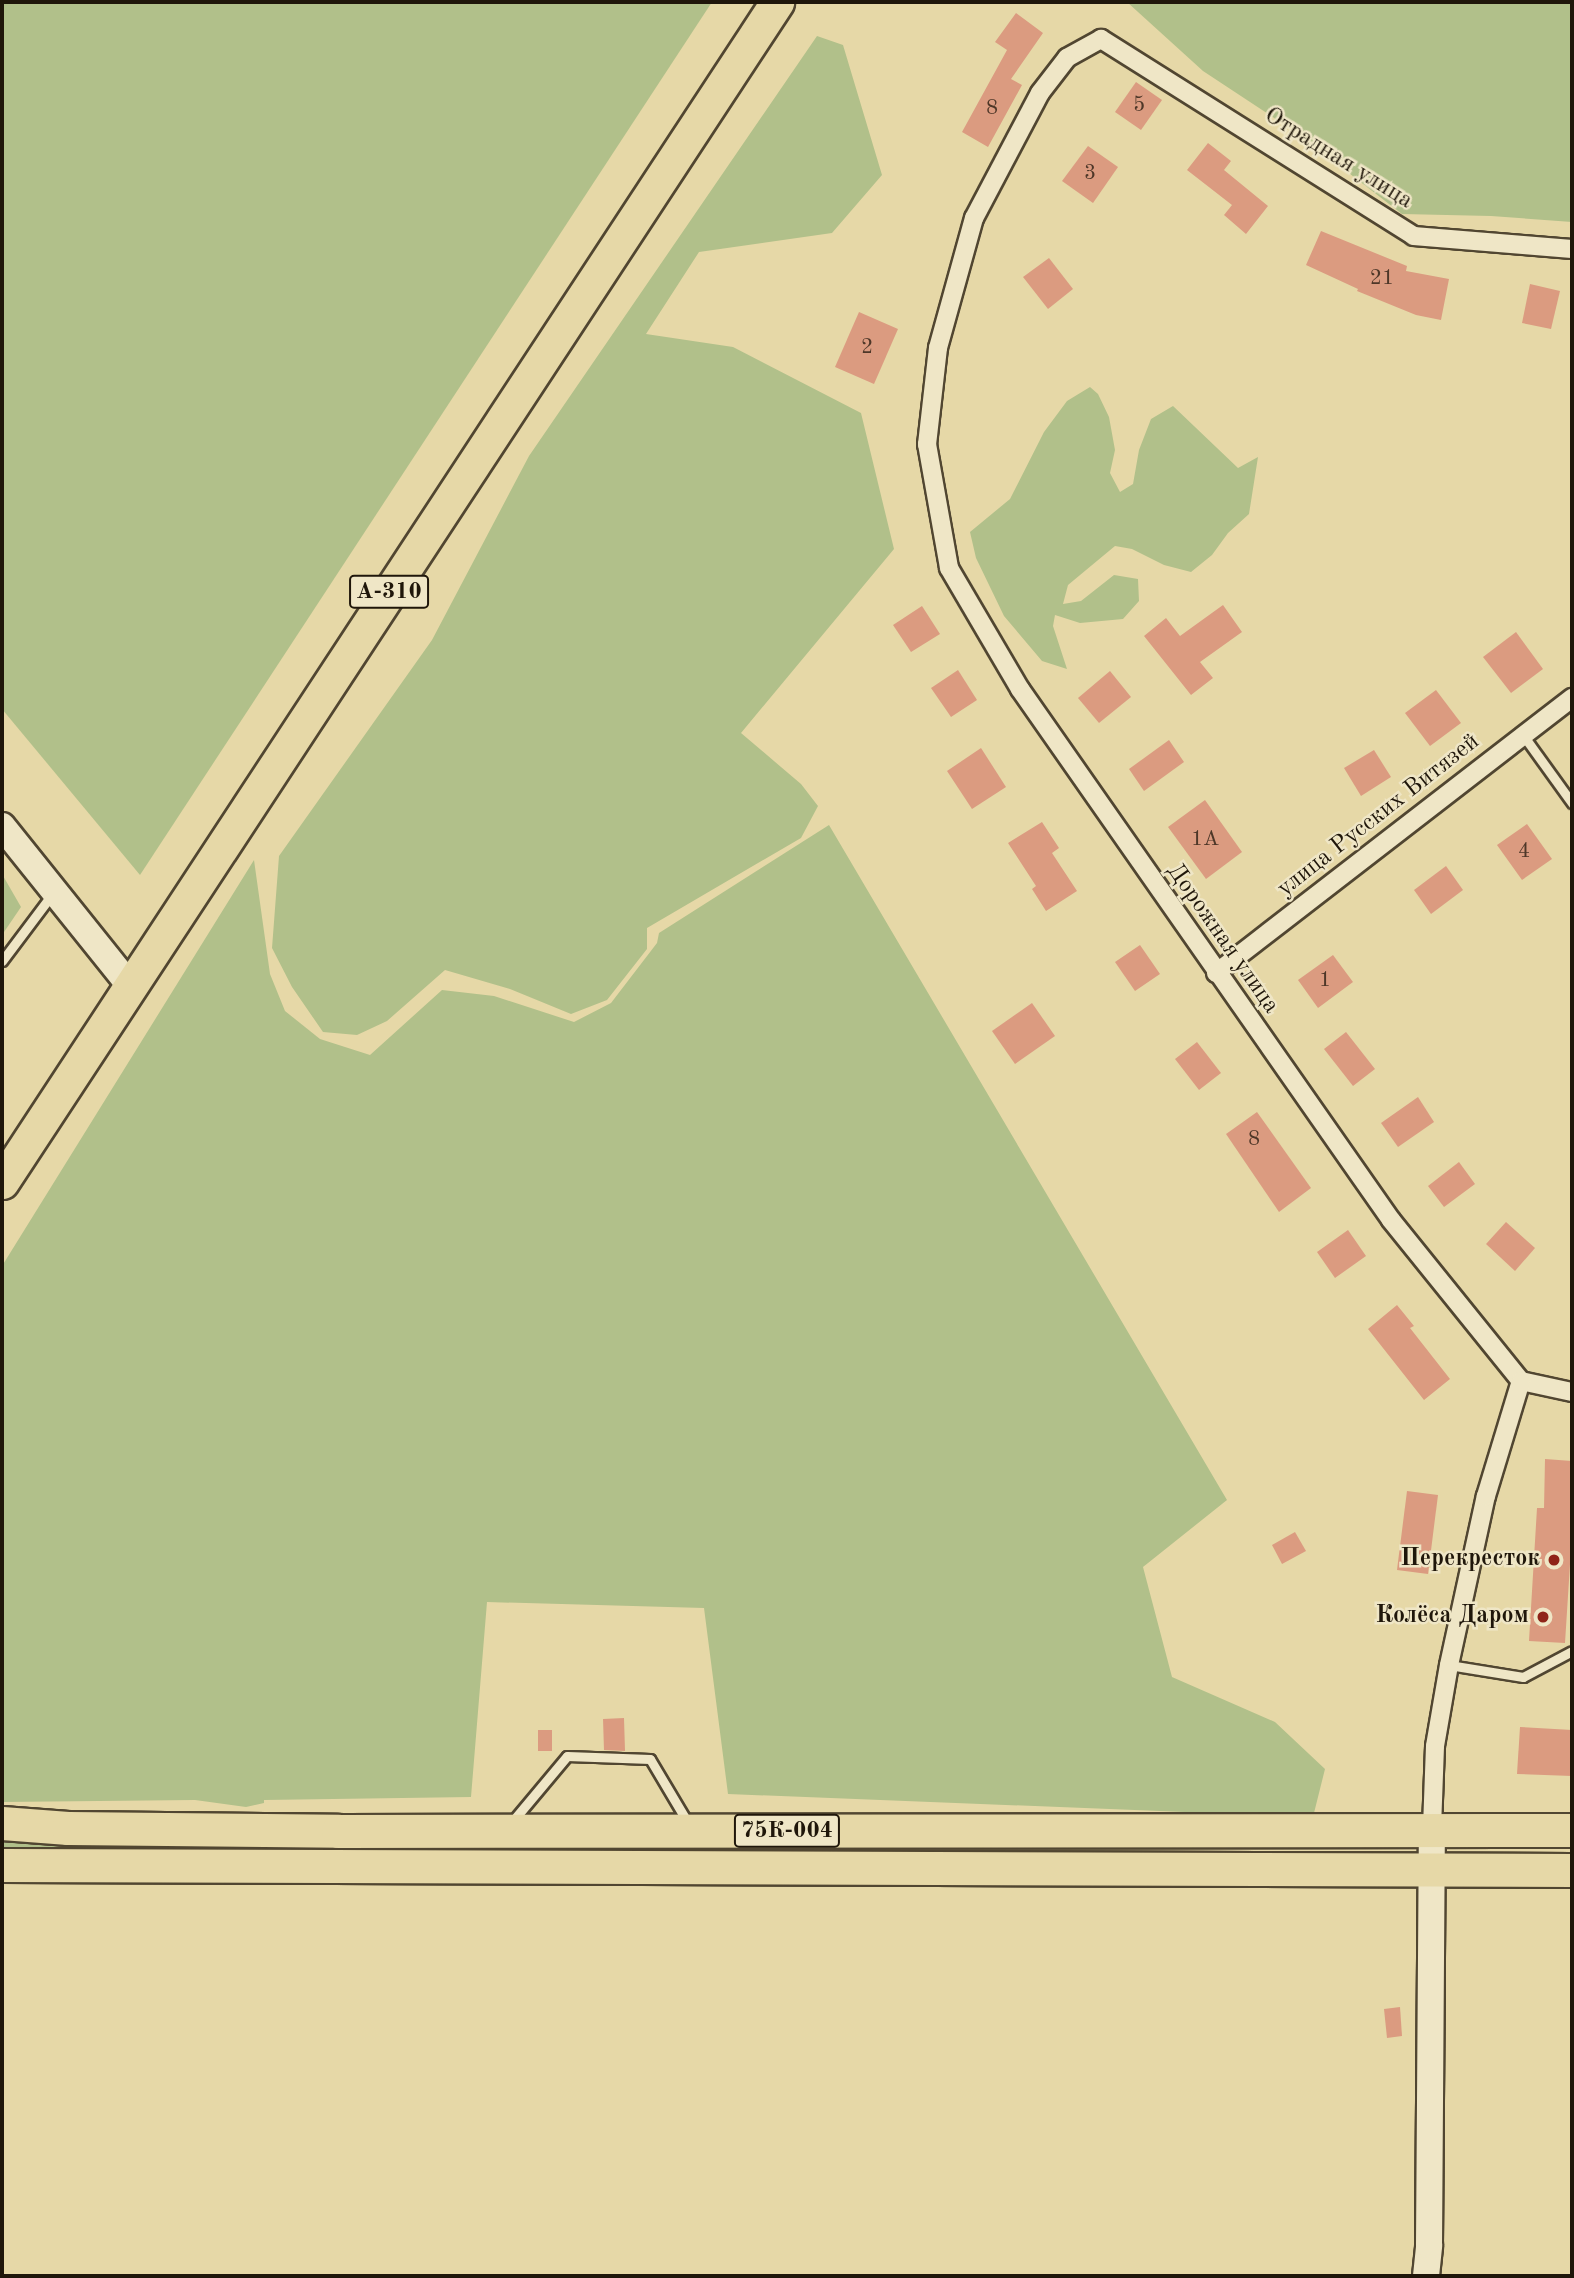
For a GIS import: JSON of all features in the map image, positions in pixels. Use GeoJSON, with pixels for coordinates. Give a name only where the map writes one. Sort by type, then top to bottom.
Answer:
{"type":"FeatureCollection","features":[{"type":"Feature","properties":{"kind":"highway","name":"А-310"},"geometry":{"type":"LineString","coordinates":[[2,1182],[777,2]]}},
{"type":"Feature","properties":{"kind":"highway","name":"75К-004"},"geometry":{"type":"LineString","coordinates":[[2,1823],[68,1828],[504,1831],[1432,1828],[1572,1830]]}},
{"type":"Feature","properties":{"kind":"highway","name":"75К-004"},"geometry":{"type":"LineString","coordinates":[[2,1865],[1572,1870]]}},
{"type":"Feature","properties":{"kind":"street","name":"Отрадная улица"},"geometry":{"type":"LineString","coordinates":[[1101,39],[1414,236],[1572,248]]}},
{"type":"Feature","properties":{"kind":"street","name":"Дорожная улица"},"geometry":{"type":"LineString","coordinates":[[1101,39],[1067,58],[1040,93],[974,218],[938,348],[926,444],[949,568],[1020,689],[1216,973],[1391,1220],[1521,1381]]}},
{"type":"Feature","properties":{"kind":"street","name":"улица Русских Витязей"},"geometry":{"type":"LineString","coordinates":[[1216,973],[1572,698]]}},
{"type":"Feature","properties":{"kind":"street"},"geometry":{"type":"LineString","coordinates":[[2,826],[130,985]]}},
{"type":"Feature","properties":{"kind":"street"},"geometry":{"type":"LineString","coordinates":[[1426,2276],[1429,2245],[1435,1746],[1449,1665],[1486,1496],[1521,1381],[1572,1392]]}},
{"type":"Feature","properties":{"kind":"lane"},"geometry":{"type":"LineString","coordinates":[[1523,735],[1572,803]]}},
{"type":"Feature","properties":{"kind":"lane"},"geometry":{"type":"LineString","coordinates":[[2,961],[54,891]]}},
{"type":"Feature","properties":{"kind":"lane"},"geometry":{"type":"LineString","coordinates":[[1449,1665],[1524,1677],[1572,1651]]}},
{"type":"Feature","properties":{"kind":"lane"},"geometry":{"type":"LineString","coordinates":[[504,1831],[568,1756],[650,1759],[692,1831]]}},
{"type":"Feature","properties":{"kind":"green space"},"geometry":{"type":"Polygon","coordinates":[[[2,2],[712,2],[140,875],[2,709],[2,2]]]}},
{"type":"Feature","properties":{"kind":"green space"},"geometry":{"type":"Polygon","coordinates":[[[1127,2],[1572,2],[1572,222],[1491,216],[1402,214],[1297,133],[1203,71],[1127,2]]]}},
{"type":"Feature","properties":{"kind":"green space"},"geometry":{"type":"Polygon","coordinates":[[[817,36],[843,45],[882,175],[832,233],[699,252],[646,334],[733,347],[861,413],[894,549],[741,733],[801,784],[818,806],[801,838],[647,928],[647,949],[607,1000],[571,1014],[510,989],[445,970],[387,1021],[357,1035],[323,1032],[292,987],[272,948],[279,856],[432,640],[529,456],[817,36]]]}},
{"type":"Feature","properties":{"kind":"green space"},"geometry":{"type":"Polygon","coordinates":[[[1090,387],[1098,394],[1109,417],[1115,450],[1110,473],[1120,492],[1133,484],[1139,450],[1151,419],[1173,406],[1238,468],[1258,457],[1249,514],[1228,533],[1212,555],[1191,572],[1164,565],[1132,549],[1115,546],[1068,585],[1063,604],[1081,601],[1114,575],[1138,579],[1139,601],[1123,619],[1080,623],[1055,615],[1053,626],[1067,669],[1042,661],[1004,616],[976,558],[970,532],[1010,499],[1044,432],[1067,401],[1090,387]]]}},
{"type":"Feature","properties":{"kind":"green space"},"geometry":{"type":"Polygon","coordinates":[[[829,825],[1227,1500],[1143,1567],[1172,1677],[1275,1722],[1325,1769],[1313,1817],[728,1794],[704,1608],[487,1602],[471,1797],[264,1800],[264,1803],[246,1807],[195,1800],[2,1802],[2,1266],[254,860],[270,974],[285,1011],[320,1039],[370,1055],[442,990],[494,996],[574,1022],[611,1003],[657,943],[659,933],[829,825]]]}},
{"type":"Feature","properties":{"kind":"green space"},"geometry":{"type":"Polygon","coordinates":[[[2,874],[21,907],[2,935],[2,874]]]}},
{"type":"Feature","properties":{"kind":"green space"},"geometry":{"type":"Polygon","coordinates":[[[2,1840],[50,1846],[222,1847],[2,1852],[2,1840]]]}},
{"type":"Feature","properties":{"kind":"building"},"geometry":{"type":"Polygon","coordinates":[[[1016,13],[1043,33],[1011,79],[1022,85],[988,147],[962,132],[1007,50],[995,42],[1016,13]]]}},
{"type":"Feature","properties":{"kind":"building"},"geometry":{"type":"Polygon","coordinates":[[[1136,82],[1162,100],[1141,130],[1115,112],[1136,82]]]}},
{"type":"Feature","properties":{"kind":"building"},"geometry":{"type":"Polygon","coordinates":[[[1208,143],[1231,161],[1224,170],[1268,206],[1246,234],[1224,215],[1232,205],[1187,170],[1208,143]]]}},
{"type":"Feature","properties":{"kind":"building"},"geometry":{"type":"Polygon","coordinates":[[[1088,146],[1118,167],[1093,203],[1062,181],[1088,146]]]}},
{"type":"Feature","properties":{"kind":"building"},"geometry":{"type":"Polygon","coordinates":[[[1321,231],[1407,266],[1406,271],[1449,279],[1441,320],[1416,315],[1357,291],[1358,289],[1306,265],[1321,231]]]}},
{"type":"Feature","properties":{"kind":"building"},"geometry":{"type":"Polygon","coordinates":[[[1049,258],[1073,289],[1048,309],[1023,277],[1049,258]]]}},
{"type":"Feature","properties":{"kind":"building"},"geometry":{"type":"Polygon","coordinates":[[[1530,284],[1560,291],[1551,329],[1522,323],[1530,284]]]}},
{"type":"Feature","properties":{"kind":"building"},"geometry":{"type":"Polygon","coordinates":[[[859,312],[898,329],[874,384],[835,367],[859,312]]]}},
{"type":"Feature","properties":{"kind":"building"},"geometry":{"type":"Polygon","coordinates":[[[1223,605],[1242,632],[1200,662],[1213,678],[1191,695],[1144,636],[1166,618],[1180,636],[1223,605]]]}},
{"type":"Feature","properties":{"kind":"building"},"geometry":{"type":"Polygon","coordinates":[[[922,606],[940,634],[911,652],[893,625],[922,606]]]}},
{"type":"Feature","properties":{"kind":"building"},"geometry":{"type":"Polygon","coordinates":[[[1516,632],[1543,669],[1511,693],[1483,657],[1516,632]]]}},
{"type":"Feature","properties":{"kind":"building"},"geometry":{"type":"Polygon","coordinates":[[[958,670],[977,700],[951,717],[931,688],[958,670]]]}},
{"type":"Feature","properties":{"kind":"building"},"geometry":{"type":"Polygon","coordinates":[[[1110,671],[1131,697],[1099,723],[1078,698],[1110,671]]]}},
{"type":"Feature","properties":{"kind":"building"},"geometry":{"type":"Polygon","coordinates":[[[1436,690],[1461,723],[1430,746],[1405,713],[1436,690]]]}},
{"type":"Feature","properties":{"kind":"building"},"geometry":{"type":"Polygon","coordinates":[[[1169,740],[1184,762],[1144,791],[1129,769],[1169,740]]]}},
{"type":"Feature","properties":{"kind":"building"},"geometry":{"type":"Polygon","coordinates":[[[981,748],[1006,787],[972,809],[947,771],[981,748]]]}},
{"type":"Feature","properties":{"kind":"building"},"geometry":{"type":"Polygon","coordinates":[[[1374,750],[1391,777],[1361,796],[1344,768],[1374,750]]]}},
{"type":"Feature","properties":{"kind":"building"},"geometry":{"type":"Polygon","coordinates":[[[1205,800],[1242,852],[1206,879],[1168,827],[1205,800]]]}},
{"type":"Feature","properties":{"kind":"building"},"geometry":{"type":"Polygon","coordinates":[[[1042,822],[1059,848],[1052,853],[1077,891],[1046,911],[1032,889],[1036,886],[1008,843],[1042,822]]]}},
{"type":"Feature","properties":{"kind":"building"},"geometry":{"type":"Polygon","coordinates":[[[1527,824],[1552,859],[1522,880],[1497,845],[1527,824]]]}},
{"type":"Feature","properties":{"kind":"building"},"geometry":{"type":"Polygon","coordinates":[[[1446,866],[1463,890],[1431,914],[1414,890],[1446,866]]]}},
{"type":"Feature","properties":{"kind":"building"},"geometry":{"type":"Polygon","coordinates":[[[1140,945],[1160,974],[1135,991],[1115,962],[1140,945]]]}},
{"type":"Feature","properties":{"kind":"building"},"geometry":{"type":"Polygon","coordinates":[[[1333,955],[1353,982],[1318,1008],[1298,980],[1333,955]]]}},
{"type":"Feature","properties":{"kind":"building"},"geometry":{"type":"Polygon","coordinates":[[[1032,1003],[1055,1036],[1015,1064],[992,1031],[1032,1003]]]}},
{"type":"Feature","properties":{"kind":"building"},"geometry":{"type":"Polygon","coordinates":[[[1346,1032],[1375,1069],[1353,1086],[1324,1049],[1346,1032]]]}},
{"type":"Feature","properties":{"kind":"building"},"geometry":{"type":"Polygon","coordinates":[[[1197,1042],[1221,1073],[1199,1090],[1175,1059],[1197,1042]]]}},
{"type":"Feature","properties":{"kind":"building"},"geometry":{"type":"Polygon","coordinates":[[[1418,1097],[1434,1122],[1398,1147],[1381,1123],[1418,1097]]]}},
{"type":"Feature","properties":{"kind":"building"},"geometry":{"type":"Polygon","coordinates":[[[1257,1112],[1311,1188],[1279,1212],[1226,1134],[1257,1112]]]}},
{"type":"Feature","properties":{"kind":"building"},"geometry":{"type":"Polygon","coordinates":[[[1459,1162],[1475,1184],[1444,1207],[1428,1186],[1459,1162]]]}},
{"type":"Feature","properties":{"kind":"building"},"geometry":{"type":"Polygon","coordinates":[[[1506,1222],[1535,1248],[1515,1271],[1486,1244],[1506,1222]]]}},
{"type":"Feature","properties":{"kind":"building"},"geometry":{"type":"Polygon","coordinates":[[[1348,1230],[1366,1256],[1335,1278],[1317,1252],[1348,1230]]]}},
{"type":"Feature","properties":{"kind":"building"},"geometry":{"type":"Polygon","coordinates":[[[1397,1305],[1414,1326],[1410,1328],[1450,1379],[1424,1400],[1368,1329],[1397,1305]]]}},
{"type":"Feature","properties":{"kind":"building"},"geometry":{"type":"Polygon","coordinates":[[[1545,1459],[1572,1461],[1572,1533],[1565,1643],[1529,1641],[1537,1508],[1544,1508],[1545,1459]]]}},
{"type":"Feature","properties":{"kind":"building"},"geometry":{"type":"Polygon","coordinates":[[[1407,1491],[1438,1495],[1428,1574],[1397,1570],[1407,1491]]]}},
{"type":"Feature","properties":{"kind":"building"},"geometry":{"type":"Polygon","coordinates":[[[1295,1532],[1306,1551],[1282,1564],[1272,1545],[1295,1532]]]}},
{"type":"Feature","properties":{"kind":"building"},"geometry":{"type":"Polygon","coordinates":[[[624,1718],[625,1751],[604,1750],[603,1719],[624,1718]]]}},
{"type":"Feature","properties":{"kind":"building"},"geometry":{"type":"Polygon","coordinates":[[[1520,1727],[1572,1730],[1572,1776],[1517,1774],[1520,1727]]]}},
{"type":"Feature","properties":{"kind":"building"},"geometry":{"type":"Polygon","coordinates":[[[538,1730],[552,1730],[552,1751],[538,1751],[538,1730]]]}},
{"type":"Feature","properties":{"kind":"building"},"geometry":{"type":"Polygon","coordinates":[[[1400,2007],[1402,2036],[1387,2038],[1384,2009],[1400,2007]]]}},
{"type":"Feature","properties":{"kind":"place","name":"Перекресток"},"geometry":{"type":"Point","coordinates":[1554,1560]}},
{"type":"Feature","properties":{"kind":"place","name":"Колёса Даром"},"geometry":{"type":"Point","coordinates":[1543,1617]}}]}
